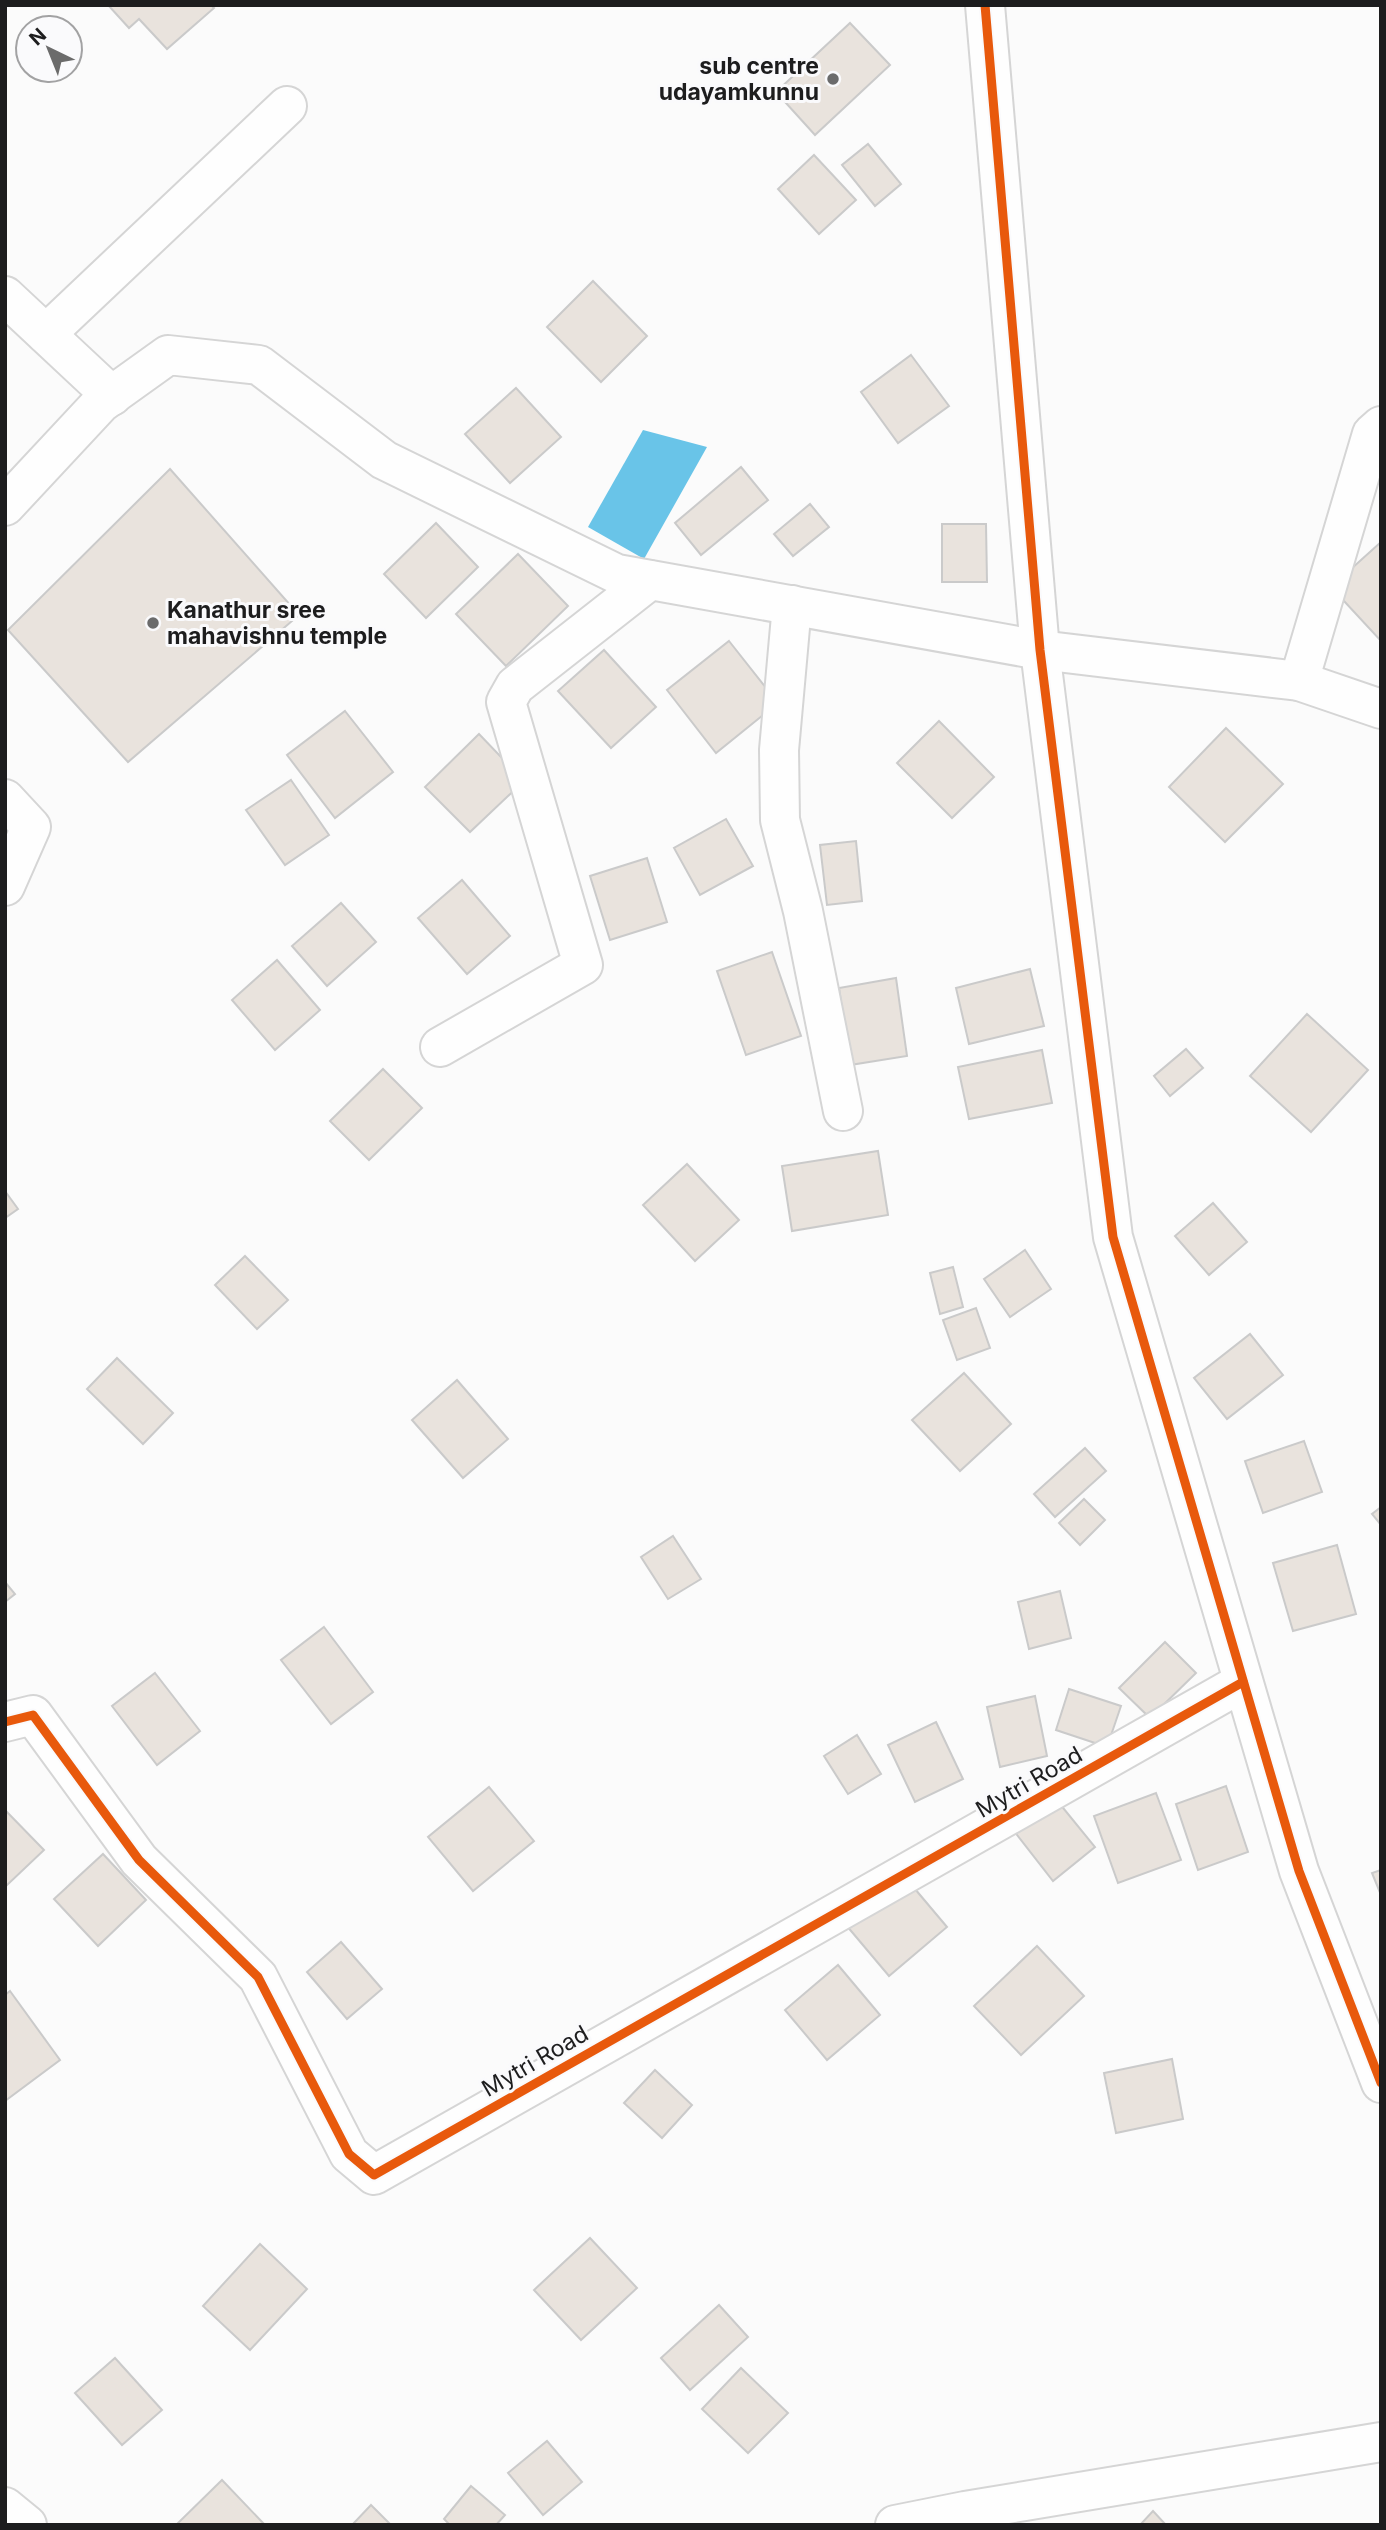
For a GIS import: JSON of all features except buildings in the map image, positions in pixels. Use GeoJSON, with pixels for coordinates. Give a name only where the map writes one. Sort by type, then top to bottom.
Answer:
{"type":"FeatureCollection","features":[{"type":"Feature","properties":{"kind":"street"},"geometry":{"type":"LineString","coordinates":[[985,5],[1040,650],[1113,1237],[1299,1871],[1366,2003],[1381,2083]]}},
{"type":"Feature","properties":{"kind":"street"},"geometry":{"type":"LineString","coordinates":[[46,334],[287,106]]}},
{"type":"Feature","properties":{"kind":"street"},"geometry":{"type":"LineString","coordinates":[[5,296],[112,396]]}},
{"type":"Feature","properties":{"kind":"street"},"geometry":{"type":"LineString","coordinates":[[5,506],[101,403],[168,355],[259,365],[384,460],[617,574],[1040,650],[1299,681],[1381,709]]}},
{"type":"Feature","properties":{"kind":"street"},"geometry":{"type":"LineString","coordinates":[[1299,681],[1372,434],[1381,426]]}},
{"type":"Feature","properties":{"kind":"street"},"geometry":{"type":"LineString","coordinates":[[440,1047],[583,965],[506,702],[515,685],[650,580]]}},
{"type":"Feature","properties":{"kind":"street"},"geometry":{"type":"LineString","coordinates":[[792,605],[779,750],[780,820],[803,911],[844,1111]]}},
{"type":"Feature","properties":{"kind":"street"},"geometry":{"type":"LineString","coordinates":[[5,799],[31,828],[5,886]]}},
{"type":"Feature","properties":{"kind":"street","name":"Mytri Road"},"geometry":{"type":"LineString","coordinates":[[5,1723],[33,1715],[139,1860],[258,1977],[349,2154],[374,2175],[1243,1682]]}},
{"type":"Feature","properties":{"kind":"street"},"geometry":{"type":"LineString","coordinates":[[895,2525],[965,2511],[1381,2443]]}},
{"type":"Feature","properties":{"kind":"street"},"geometry":{"type":"LineString","coordinates":[[1010,2525],[1027,2508],[1381,2443]]}},
{"type":"Feature","properties":{"kind":"street"},"geometry":{"type":"LineString","coordinates":[[5,2507],[27,2525]]}},
{"type":"Feature","properties":{"kind":"water"},"geometry":{"type":"Polygon","coordinates":[[[643,430],[707,447],[644,559],[588,527],[643,430]]]}},
{"type":"Feature","properties":{"kind":"cycle path"},"geometry":{"type":"LineString","coordinates":[[985,5],[1040,650],[1113,1237],[1299,1871],[1381,2083]]}},
{"type":"Feature","properties":{"kind":"cycle path"},"geometry":{"type":"LineString","coordinates":[[5,1722],[33,1715],[139,1860],[258,1977],[349,2154],[374,2175],[1243,1682]]}},
{"type":"Feature","properties":{"kind":"place","name":"sub centre udayamkunnu"},"geometry":{"type":"Point","coordinates":[833,79]}},
{"type":"Feature","properties":{"kind":"place","name":"Kanathur sree mahavishnu temple"},"geometry":{"type":"Point","coordinates":[153,623]}}]}
